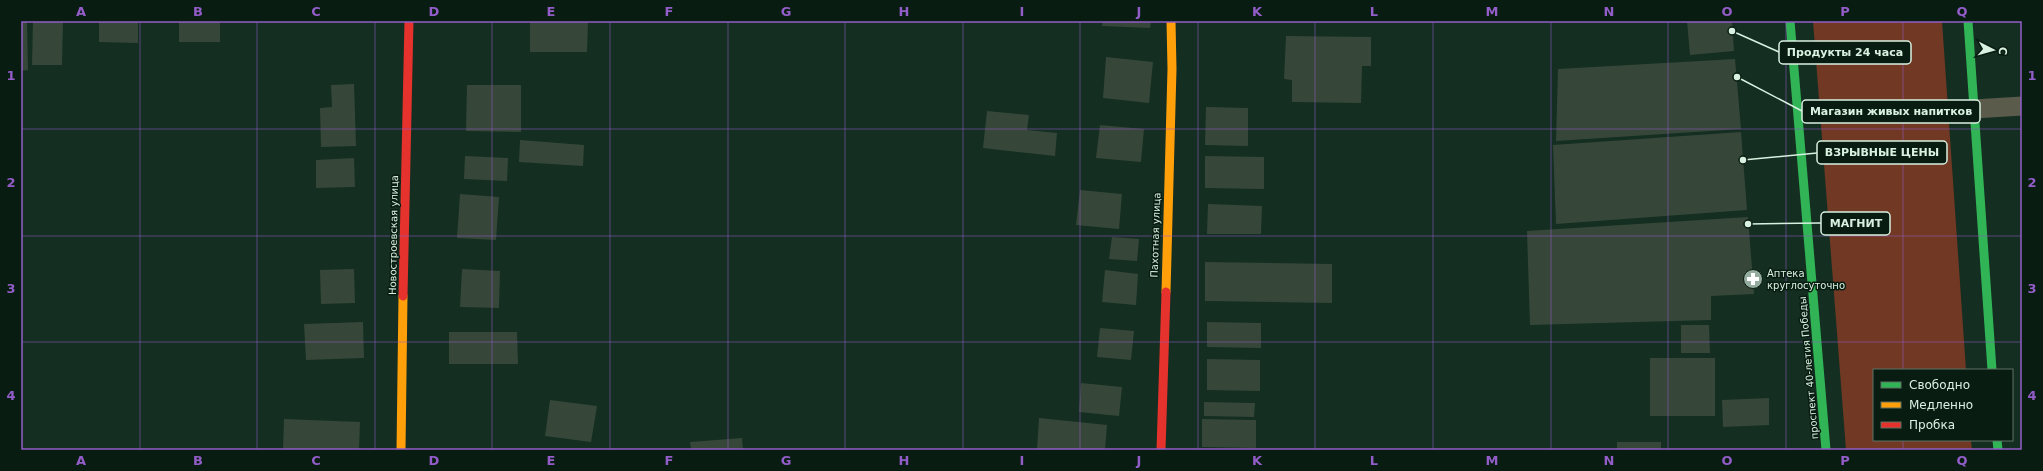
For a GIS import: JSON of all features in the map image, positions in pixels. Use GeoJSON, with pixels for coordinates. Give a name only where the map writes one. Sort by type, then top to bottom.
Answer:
{"type":"FeatureCollection","features":[{"type":"Feature","properties":{"kind":"street","name":"Новостроевская улица"},"geometry":{"type":"LineString","coordinates":[[401,450],[401,362],[409,21]]}},
{"type":"Feature","properties":{"kind":"street","name":"Пахотная улица"},"geometry":{"type":"LineString","coordinates":[[1161,450],[1172,70],[1171,21]]}},
{"type":"Feature","properties":{"kind":"street","name":"проспект 40-летия Победы"},"geometry":{"type":"LineString","coordinates":[[1790,21],[1826,450]]}},
{"type":"Feature","properties":{"kind":"street"},"geometry":{"type":"LineString","coordinates":[[1968,21],[1992,369]]}},
{"type":"Feature","properties":{"kind":"lane"},"geometry":{"type":"LineString","coordinates":[[1974,109],[2022,106]]}},
{"type":"Feature","properties":{"kind":"shaded area"},"geometry":{"type":"Polygon","coordinates":[[[1813,21],[1942,21],[1966,369],[1873,369],[1873,441],[1971,441],[1972,450],[1846,450],[1813,21]]]}},
{"type":"Feature","properties":{"kind":"building"},"geometry":{"type":"Polygon","coordinates":[[[21,21],[27,21],[28,70],[21,71],[21,21]]]}},
{"type":"Feature","properties":{"kind":"building"},"geometry":{"type":"Polygon","coordinates":[[[33,21],[63,21],[62,65],[32,65],[33,21]]]}},
{"type":"Feature","properties":{"kind":"building"},"geometry":{"type":"Polygon","coordinates":[[[99,21],[138,21],[138,43],[99,42],[99,21]]]}},
{"type":"Feature","properties":{"kind":"building"},"geometry":{"type":"Polygon","coordinates":[[[179,21],[220,21],[220,42],[179,42],[179,21]]]}},
{"type":"Feature","properties":{"kind":"building"},"geometry":{"type":"Polygon","coordinates":[[[530,21],[588,21],[587,52],[530,52],[530,21]]]}},
{"type":"Feature","properties":{"kind":"building"},"geometry":{"type":"Polygon","coordinates":[[[1103,21],[1151,21],[1150,28],[1102,26],[1103,21]]]}},
{"type":"Feature","properties":{"kind":"building"},"geometry":{"type":"Polygon","coordinates":[[[1687,21],[1732,21],[1734,51],[1690,55],[1687,21]]]}},
{"type":"Feature","properties":{"kind":"building"},"geometry":{"type":"Polygon","coordinates":[[[1286,36],[1371,37],[1371,66],[1362,66],[1361,103],[1292,102],[1292,80],[1284,79],[1286,36]]]}},
{"type":"Feature","properties":{"kind":"building"},"geometry":{"type":"Polygon","coordinates":[[[1106,57],[1153,62],[1149,103],[1103,98],[1106,57]]]}},
{"type":"Feature","properties":{"kind":"building"},"geometry":{"type":"Polygon","coordinates":[[[1735,59],[1741,129],[1556,141],[1558,69],[1735,59]]]}},
{"type":"Feature","properties":{"kind":"building"},"geometry":{"type":"Polygon","coordinates":[[[354,84],[356,146],[321,147],[320,108],[332,107],[331,85],[354,84]]]}},
{"type":"Feature","properties":{"kind":"building"},"geometry":{"type":"Polygon","coordinates":[[[467,85],[521,85],[521,132],[466,131],[467,85]]]}},
{"type":"Feature","properties":{"kind":"building"},"geometry":{"type":"Polygon","coordinates":[[[1206,107],[1248,108],[1248,146],[1205,145],[1206,107]]]}},
{"type":"Feature","properties":{"kind":"building"},"geometry":{"type":"Polygon","coordinates":[[[987,111],[1029,115],[1027,130],[1057,133],[1055,156],[983,148],[987,111]]]}},
{"type":"Feature","properties":{"kind":"building"},"geometry":{"type":"Polygon","coordinates":[[[1100,125],[1144,129],[1141,162],[1096,158],[1100,125]]]}},
{"type":"Feature","properties":{"kind":"building"},"geometry":{"type":"Polygon","coordinates":[[[1741,132],[1747,210],[1556,224],[1553,145],[1741,132]]]}},
{"type":"Feature","properties":{"kind":"building"},"geometry":{"type":"Polygon","coordinates":[[[520,140],[584,145],[583,166],[519,162],[520,140]]]}},
{"type":"Feature","properties":{"kind":"building"},"geometry":{"type":"Polygon","coordinates":[[[465,156],[508,158],[507,181],[464,179],[465,156]]]}},
{"type":"Feature","properties":{"kind":"building"},"geometry":{"type":"Polygon","coordinates":[[[1205,156],[1264,157],[1264,189],[1205,188],[1205,156]]]}},
{"type":"Feature","properties":{"kind":"building"},"geometry":{"type":"Polygon","coordinates":[[[354,158],[355,187],[316,188],[316,160],[354,158]]]}},
{"type":"Feature","properties":{"kind":"building"},"geometry":{"type":"Polygon","coordinates":[[[1080,190],[1122,194],[1119,229],[1076,225],[1080,190]]]}},
{"type":"Feature","properties":{"kind":"building"},"geometry":{"type":"Polygon","coordinates":[[[460,194],[499,197],[496,240],[457,238],[460,194]]]}},
{"type":"Feature","properties":{"kind":"building"},"geometry":{"type":"Polygon","coordinates":[[[1208,204],[1262,206],[1261,234],[1207,234],[1208,204]]]}},
{"type":"Feature","properties":{"kind":"building"},"geometry":{"type":"Polygon","coordinates":[[[1748,217],[1754,294],[1711,296],[1711,320],[1530,325],[1527,231],[1748,217]]]}},
{"type":"Feature","properties":{"kind":"building"},"geometry":{"type":"Polygon","coordinates":[[[1112,237],[1139,239],[1137,261],[1109,259],[1112,237]]]}},
{"type":"Feature","properties":{"kind":"building"},"geometry":{"type":"Polygon","coordinates":[[[1205,262],[1332,264],[1332,303],[1205,301],[1205,262]]]}},
{"type":"Feature","properties":{"kind":"building"},"geometry":{"type":"Polygon","coordinates":[[[354,269],[355,303],[321,304],[320,270],[354,269]]]}},
{"type":"Feature","properties":{"kind":"building"},"geometry":{"type":"Polygon","coordinates":[[[462,269],[500,271],[499,308],[460,307],[462,269]]]}},
{"type":"Feature","properties":{"kind":"building"},"geometry":{"type":"Polygon","coordinates":[[[1105,270],[1138,274],[1136,305],[1102,302],[1105,270]]]}},
{"type":"Feature","properties":{"kind":"building"},"geometry":{"type":"Polygon","coordinates":[[[363,322],[364,358],[306,360],[304,324],[363,322]]]}},
{"type":"Feature","properties":{"kind":"building"},"geometry":{"type":"Polygon","coordinates":[[[1207,322],[1261,323],[1261,348],[1207,347],[1207,322]]]}},
{"type":"Feature","properties":{"kind":"building"},"geometry":{"type":"Polygon","coordinates":[[[1681,325],[1709,325],[1710,353],[1681,353],[1681,325]]]}},
{"type":"Feature","properties":{"kind":"building"},"geometry":{"type":"Polygon","coordinates":[[[1100,328],[1134,331],[1131,360],[1097,357],[1100,328]]]}},
{"type":"Feature","properties":{"kind":"building"},"geometry":{"type":"Polygon","coordinates":[[[449,332],[517,332],[518,364],[449,364],[449,332]]]}},
{"type":"Feature","properties":{"kind":"building"},"geometry":{"type":"Polygon","coordinates":[[[1650,358],[1715,358],[1715,416],[1650,416],[1650,358]]]}},
{"type":"Feature","properties":{"kind":"building"},"geometry":{"type":"Polygon","coordinates":[[[1207,359],[1260,360],[1260,391],[1207,390],[1207,359]]]}},
{"type":"Feature","properties":{"kind":"building"},"geometry":{"type":"Polygon","coordinates":[[[1081,383],[1122,387],[1119,416],[1079,412],[1081,383]]]}},
{"type":"Feature","properties":{"kind":"building"},"geometry":{"type":"Polygon","coordinates":[[[1769,398],[1769,425],[1723,427],[1722,400],[1769,398]]]}},
{"type":"Feature","properties":{"kind":"building"},"geometry":{"type":"Polygon","coordinates":[[[550,400],[597,406],[591,442],[545,436],[550,400]]]}},
{"type":"Feature","properties":{"kind":"building"},"geometry":{"type":"Polygon","coordinates":[[[1204,402],[1255,403],[1254,417],[1204,416],[1204,402]]]}},
{"type":"Feature","properties":{"kind":"building"},"geometry":{"type":"Polygon","coordinates":[[[1039,418],[1107,425],[1105,450],[1037,450],[1039,418]]]}},
{"type":"Feature","properties":{"kind":"building"},"geometry":{"type":"Polygon","coordinates":[[[284,419],[360,422],[359,450],[283,450],[284,419]]]}},
{"type":"Feature","properties":{"kind":"building"},"geometry":{"type":"Polygon","coordinates":[[[1202,419],[1256,420],[1256,448],[1202,447],[1202,419]]]}},
{"type":"Feature","properties":{"kind":"building"},"geometry":{"type":"Polygon","coordinates":[[[742,438],[743,450],[691,450],[690,442],[742,438]]]}},
{"type":"Feature","properties":{"kind":"building"},"geometry":{"type":"Polygon","coordinates":[[[1617,442],[1661,442],[1661,450],[1617,450],[1617,442]]]}},
{"type":"Feature","properties":{"kind":"traffic: fast"},"geometry":{"type":"LineString","coordinates":[[1790,21],[1826,450]]}},
{"type":"Feature","properties":{"kind":"traffic: fast"},"geometry":{"type":"LineString","coordinates":[[1968,21],[1992,369]]}},
{"type":"Feature","properties":{"kind":"traffic: fast"},"geometry":{"type":"LineString","coordinates":[[1997,441],[1998,450]]}},
{"type":"Feature","properties":{"kind":"traffic: slow"},"geometry":{"type":"LineString","coordinates":[[1166,292],[1172,69],[1171,21]]}},
{"type":"Feature","properties":{"kind":"traffic: slow"},"geometry":{"type":"LineString","coordinates":[[401,450],[403,296]]}},
{"type":"Feature","properties":{"kind":"traffic: jam"},"geometry":{"type":"LineString","coordinates":[[403,296],[409,21]]}},
{"type":"Feature","properties":{"kind":"traffic: jam"},"geometry":{"type":"LineString","coordinates":[[1161,450],[1166,292]]}},
{"type":"Feature","properties":{"kind":"place","name":"Продукты 24 часа"},"geometry":{"type":"Point","coordinates":[1732,31]}},
{"type":"Feature","properties":{"kind":"place","name":"Магазин живых напитков"},"geometry":{"type":"Point","coordinates":[1737,77]}},
{"type":"Feature","properties":{"kind":"place","name":"ВЗРЫВНЫЕ ЦЕНЫ"},"geometry":{"type":"Point","coordinates":[1743,160]}},
{"type":"Feature","properties":{"kind":"place","name":"МАГНИТ"},"geometry":{"type":"Point","coordinates":[1748,224]}},
{"type":"Feature","properties":{"kind":"place","name":"Аптека круглосуточно"},"geometry":{"type":"Point","coordinates":[1753,279]}}]}
